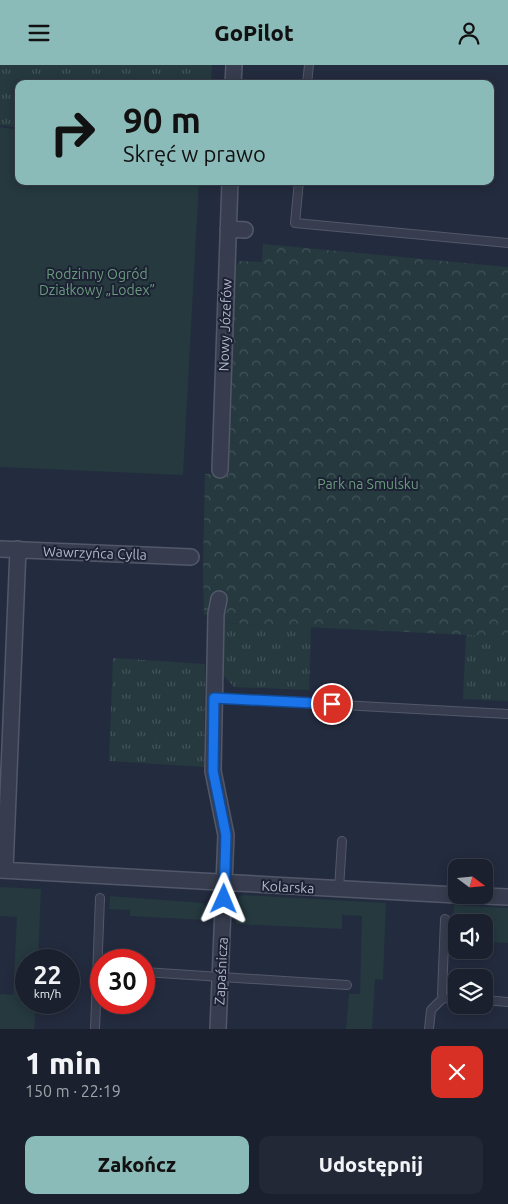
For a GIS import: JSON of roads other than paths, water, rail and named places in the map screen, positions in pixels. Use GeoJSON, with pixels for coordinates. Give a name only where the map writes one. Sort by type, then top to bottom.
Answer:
{"type":"FeatureCollection","features":[{"type":"Feature","properties":{"kind":"street"},"geometry":{"type":"LineString","coordinates":[[234,65],[234,80]]}},
{"type":"Feature","properties":{"kind":"street","name":"Nowy Józefów"},"geometry":{"type":"LineString","coordinates":[[220,470],[230,185]]}},
{"type":"Feature","properties":{"kind":"street"},"geometry":{"type":"LineString","coordinates":[[228,229],[245,229]]}},
{"type":"Feature","properties":{"kind":"street","name":"Wawrzyńca Cylla"},"geometry":{"type":"LineString","coordinates":[[0,549],[191,557]]}},
{"type":"Feature","properties":{"kind":"street"},"geometry":{"type":"LineString","coordinates":[[2,870],[18,549]]}},
{"type":"Feature","properties":{"kind":"street"},"geometry":{"type":"LineString","coordinates":[[219,599],[216,614],[213,771],[226,835],[224,883]]}},
{"type":"Feature","properties":{"kind":"street","name":"Kolarska"},"geometry":{"type":"LineString","coordinates":[[2,870],[448,895]]}},
{"type":"Feature","properties":{"kind":"street","name":"Zapaśnicza"},"geometry":{"type":"LineString","coordinates":[[218,1029],[224,883]]}},
{"type":"Feature","properties":{"kind":"street"},"geometry":{"type":"LineString","coordinates":[[493,896],[508,897]]}},
{"type":"Feature","properties":{"kind":"lane"},"geometry":{"type":"LineString","coordinates":[[308,80],[309,65]]}},
{"type":"Feature","properties":{"kind":"lane"},"geometry":{"type":"LineString","coordinates":[[299,185],[295,223],[508,243]]}},
{"type":"Feature","properties":{"kind":"lane"},"geometry":{"type":"LineString","coordinates":[[214,698],[508,714]]}},
{"type":"Feature","properties":{"kind":"lane"},"geometry":{"type":"LineString","coordinates":[[339,889],[342,841]]}},
{"type":"Feature","properties":{"kind":"lane"},"geometry":{"type":"LineString","coordinates":[[99,949],[100,898]]}},
{"type":"Feature","properties":{"kind":"lane"},"geometry":{"type":"LineString","coordinates":[[443,998],[445,919]]}},
{"type":"Feature","properties":{"kind":"lane"},"geometry":{"type":"LineString","coordinates":[[155,974],[347,985]]}},
{"type":"Feature","properties":{"kind":"lane"},"geometry":{"type":"LineString","coordinates":[[443,998],[448,998]]}},
{"type":"Feature","properties":{"kind":"lane"},"geometry":{"type":"LineString","coordinates":[[429,1029],[429,1013],[443,998]]}},
{"type":"Feature","properties":{"kind":"lane"},"geometry":{"type":"LineString","coordinates":[[493,1001],[508,1002]]}},
{"type":"Feature","properties":{"kind":"lane"},"geometry":{"type":"LineString","coordinates":[[95,1029],[96,1014]]}},
{"type":"Feature","properties":{"kind":"park label","name":"Rodzinny Ogród Działkowy „Lodex”"},"geometry":{"type":"Point","coordinates":[97,282]}},
{"type":"Feature","properties":{"kind":"park label","name":"Park na Smulsku"},"geometry":{"type":"Point","coordinates":[368,484]}}]}
